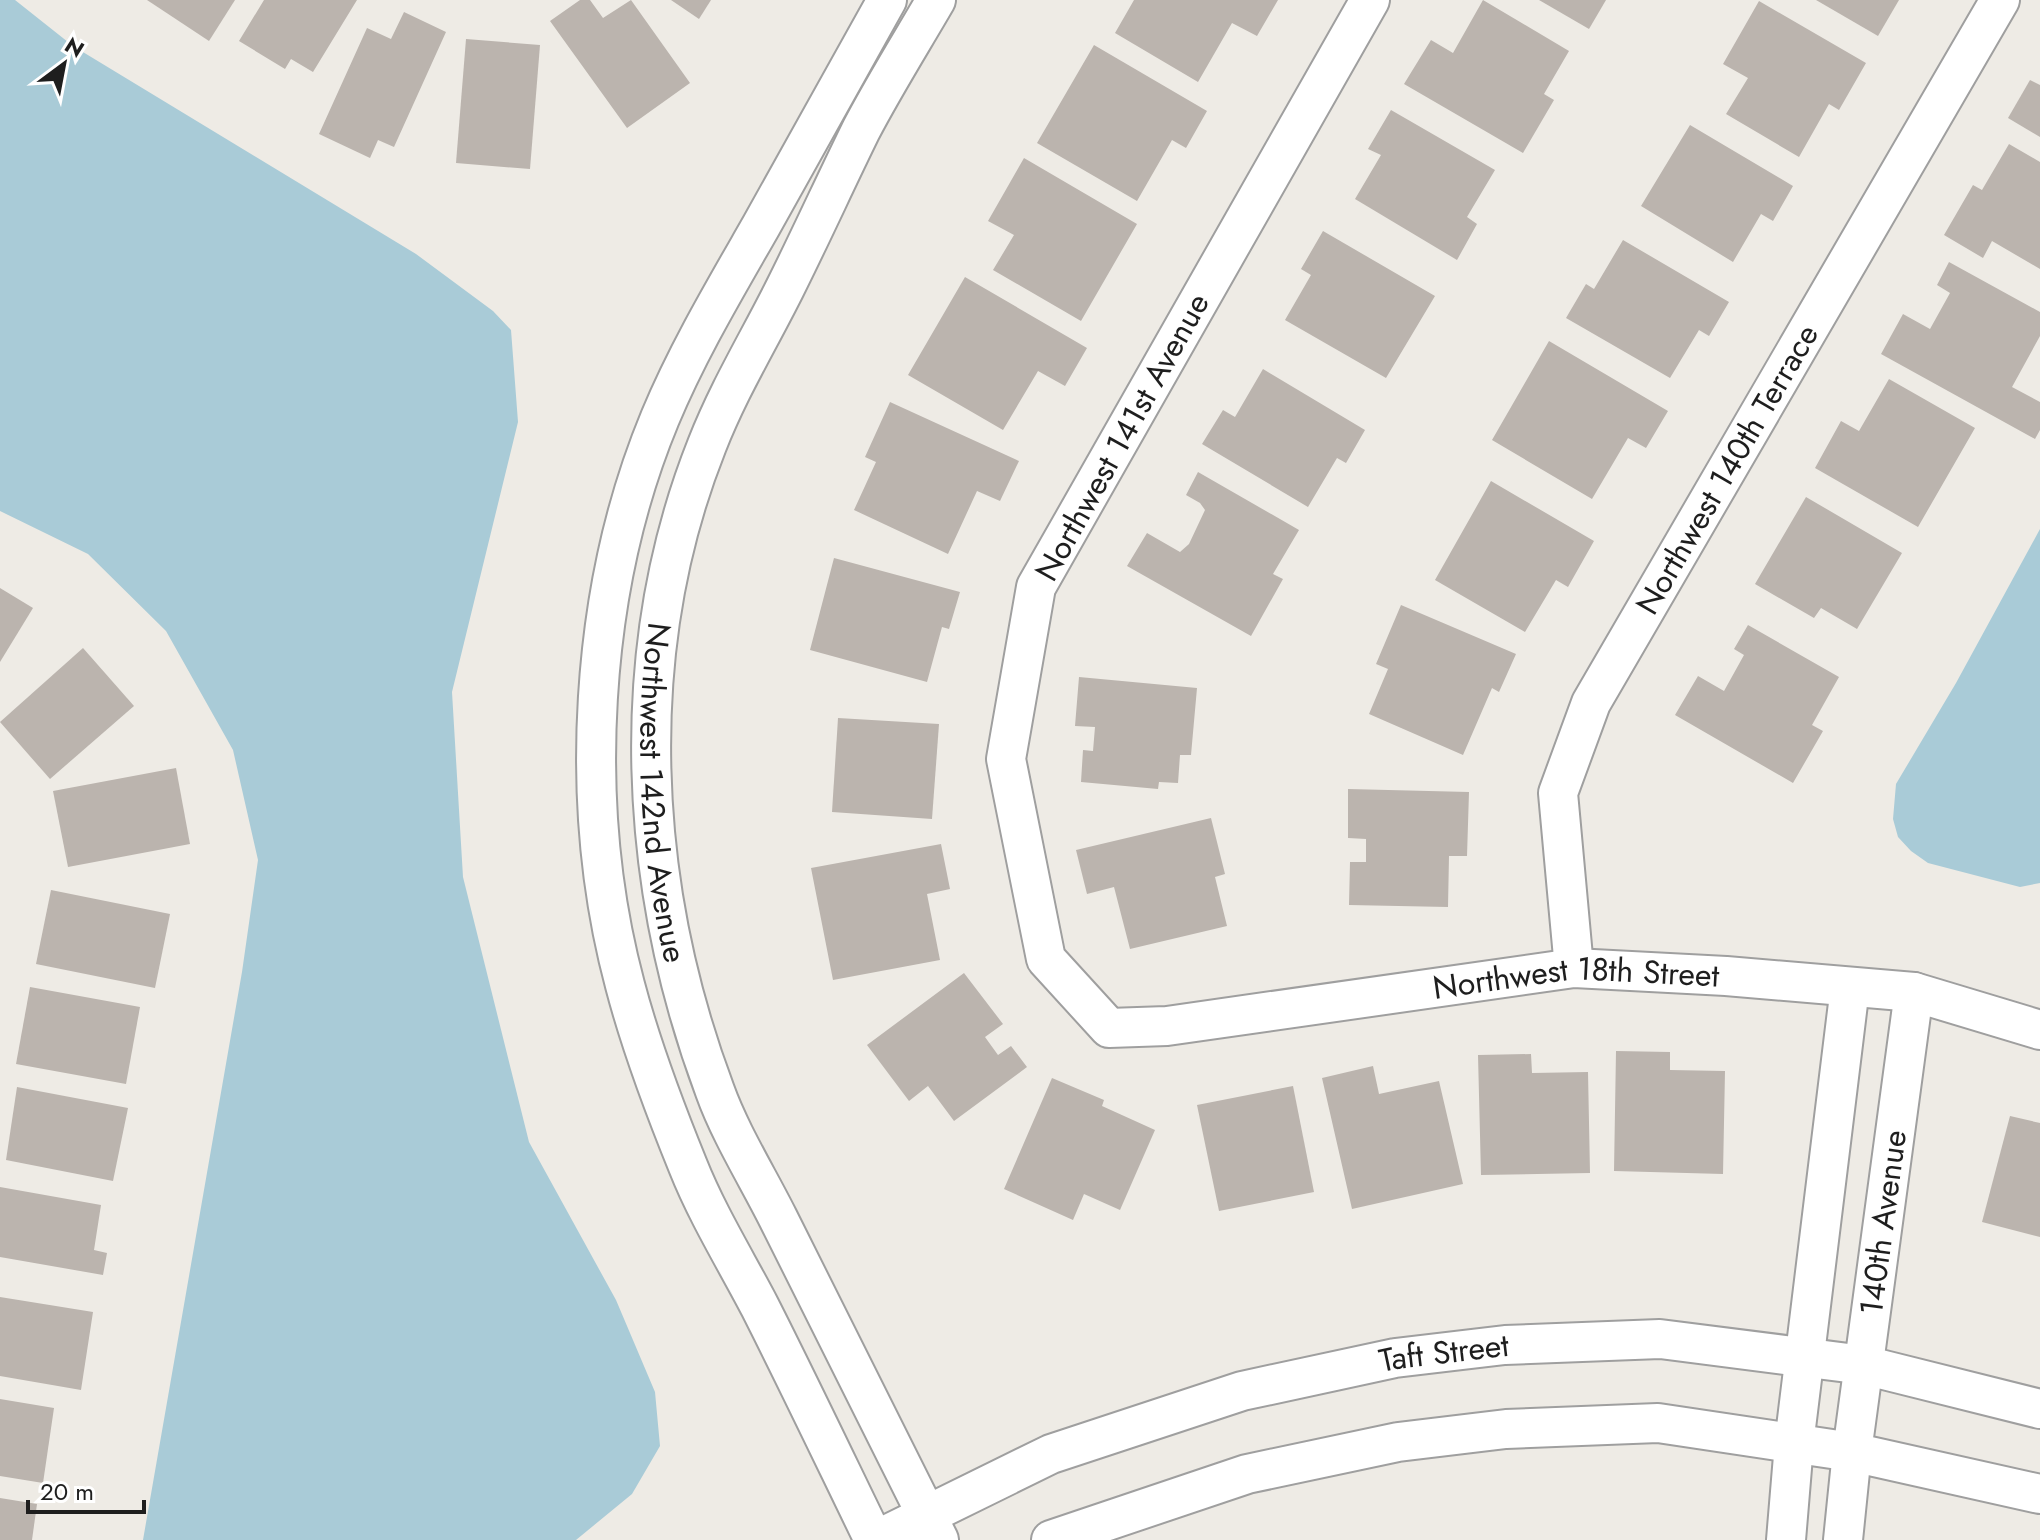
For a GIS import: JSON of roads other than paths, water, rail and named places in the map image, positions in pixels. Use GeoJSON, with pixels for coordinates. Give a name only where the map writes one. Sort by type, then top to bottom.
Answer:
{"type":"FeatureCollection","features":[{"type":"Feature","properties":{"kind":"street","name":"Northwest 142nd Avenue"},"geometry":{"type":"LineString","coordinates":[[875,1540],[684,1156],[625,984],[606,893],[597,805],[598,719],[605,632],[628,512],[659,422],[689,354],[887,0]]}},
{"type":"Feature","properties":{"kind":"street","name":"Northwest 142nd Avenue"},"geometry":{"type":"LineString","coordinates":[[932,1528],[716,1094],[686,1002],[664,900],[655,828],[650,744],[655,646],[669,573],[705,449],[737,376],[784,290],[863,127],[936,0]]}},
{"type":"Feature","properties":{"kind":"street","name":"Northwest 141st Avenue"},"geometry":{"type":"LineString","coordinates":[[1109,1028],[1046,959],[1006,759],[1036,587],[1370,0]]}},
{"type":"Feature","properties":{"kind":"street","name":"Northwest 140th Terrace"},"geometry":{"type":"LineString","coordinates":[[1574,968],[1558,793],[1591,703],[2000,0]]}},
{"type":"Feature","properties":{"kind":"street","name":"Northwest 18th Street"},"geometry":{"type":"LineString","coordinates":[[1109,1028],[1167,1026],[1574,968],[1726,976],[1914,992],[2040,1030]]}},
{"type":"Feature","properties":{"kind":"street","name":"140th Avenue"},"geometry":{"type":"LineString","coordinates":[[1786,1540],[1804,1357],[1850,987]]}},
{"type":"Feature","properties":{"kind":"street","name":"140th Avenue"},"geometry":{"type":"LineString","coordinates":[[1843,1540],[1914,992]]}},
{"type":"Feature","properties":{"kind":"street","name":"Taft Street"},"geometry":{"type":"LineString","coordinates":[[875,1540],[932,1528],[1051,1454],[1242,1391],[1395,1358],[1505,1345],[1660,1339],[1864,1365],[2040,1409]]}},
{"type":"Feature","properties":{"kind":"street"},"geometry":{"type":"LineString","coordinates":[[1051,1540],[1247,1474],[1398,1442],[1506,1429],[1658,1423],[1852,1452],[2040,1494]]}},
{"type":"Feature","properties":{"kind":"water"},"geometry":{"type":"Polygon","coordinates":[[[0,0],[15,0],[73,46],[416,254],[493,311],[511,330],[518,422],[452,692],[463,877],[529,1142],[616,1300],[655,1392],[660,1446],[632,1494],[576,1540],[143,1540],[242,972],[258,860],[233,750],[166,631],[88,554],[0,511],[0,0]]]}},
{"type":"Feature","properties":{"kind":"water"},"geometry":{"type":"Polygon","coordinates":[[[2040,529],[2040,883],[2020,887],[1928,863],[1898,837],[1893,819],[1896,784],[1956,683],[2040,529]]]}}]}
